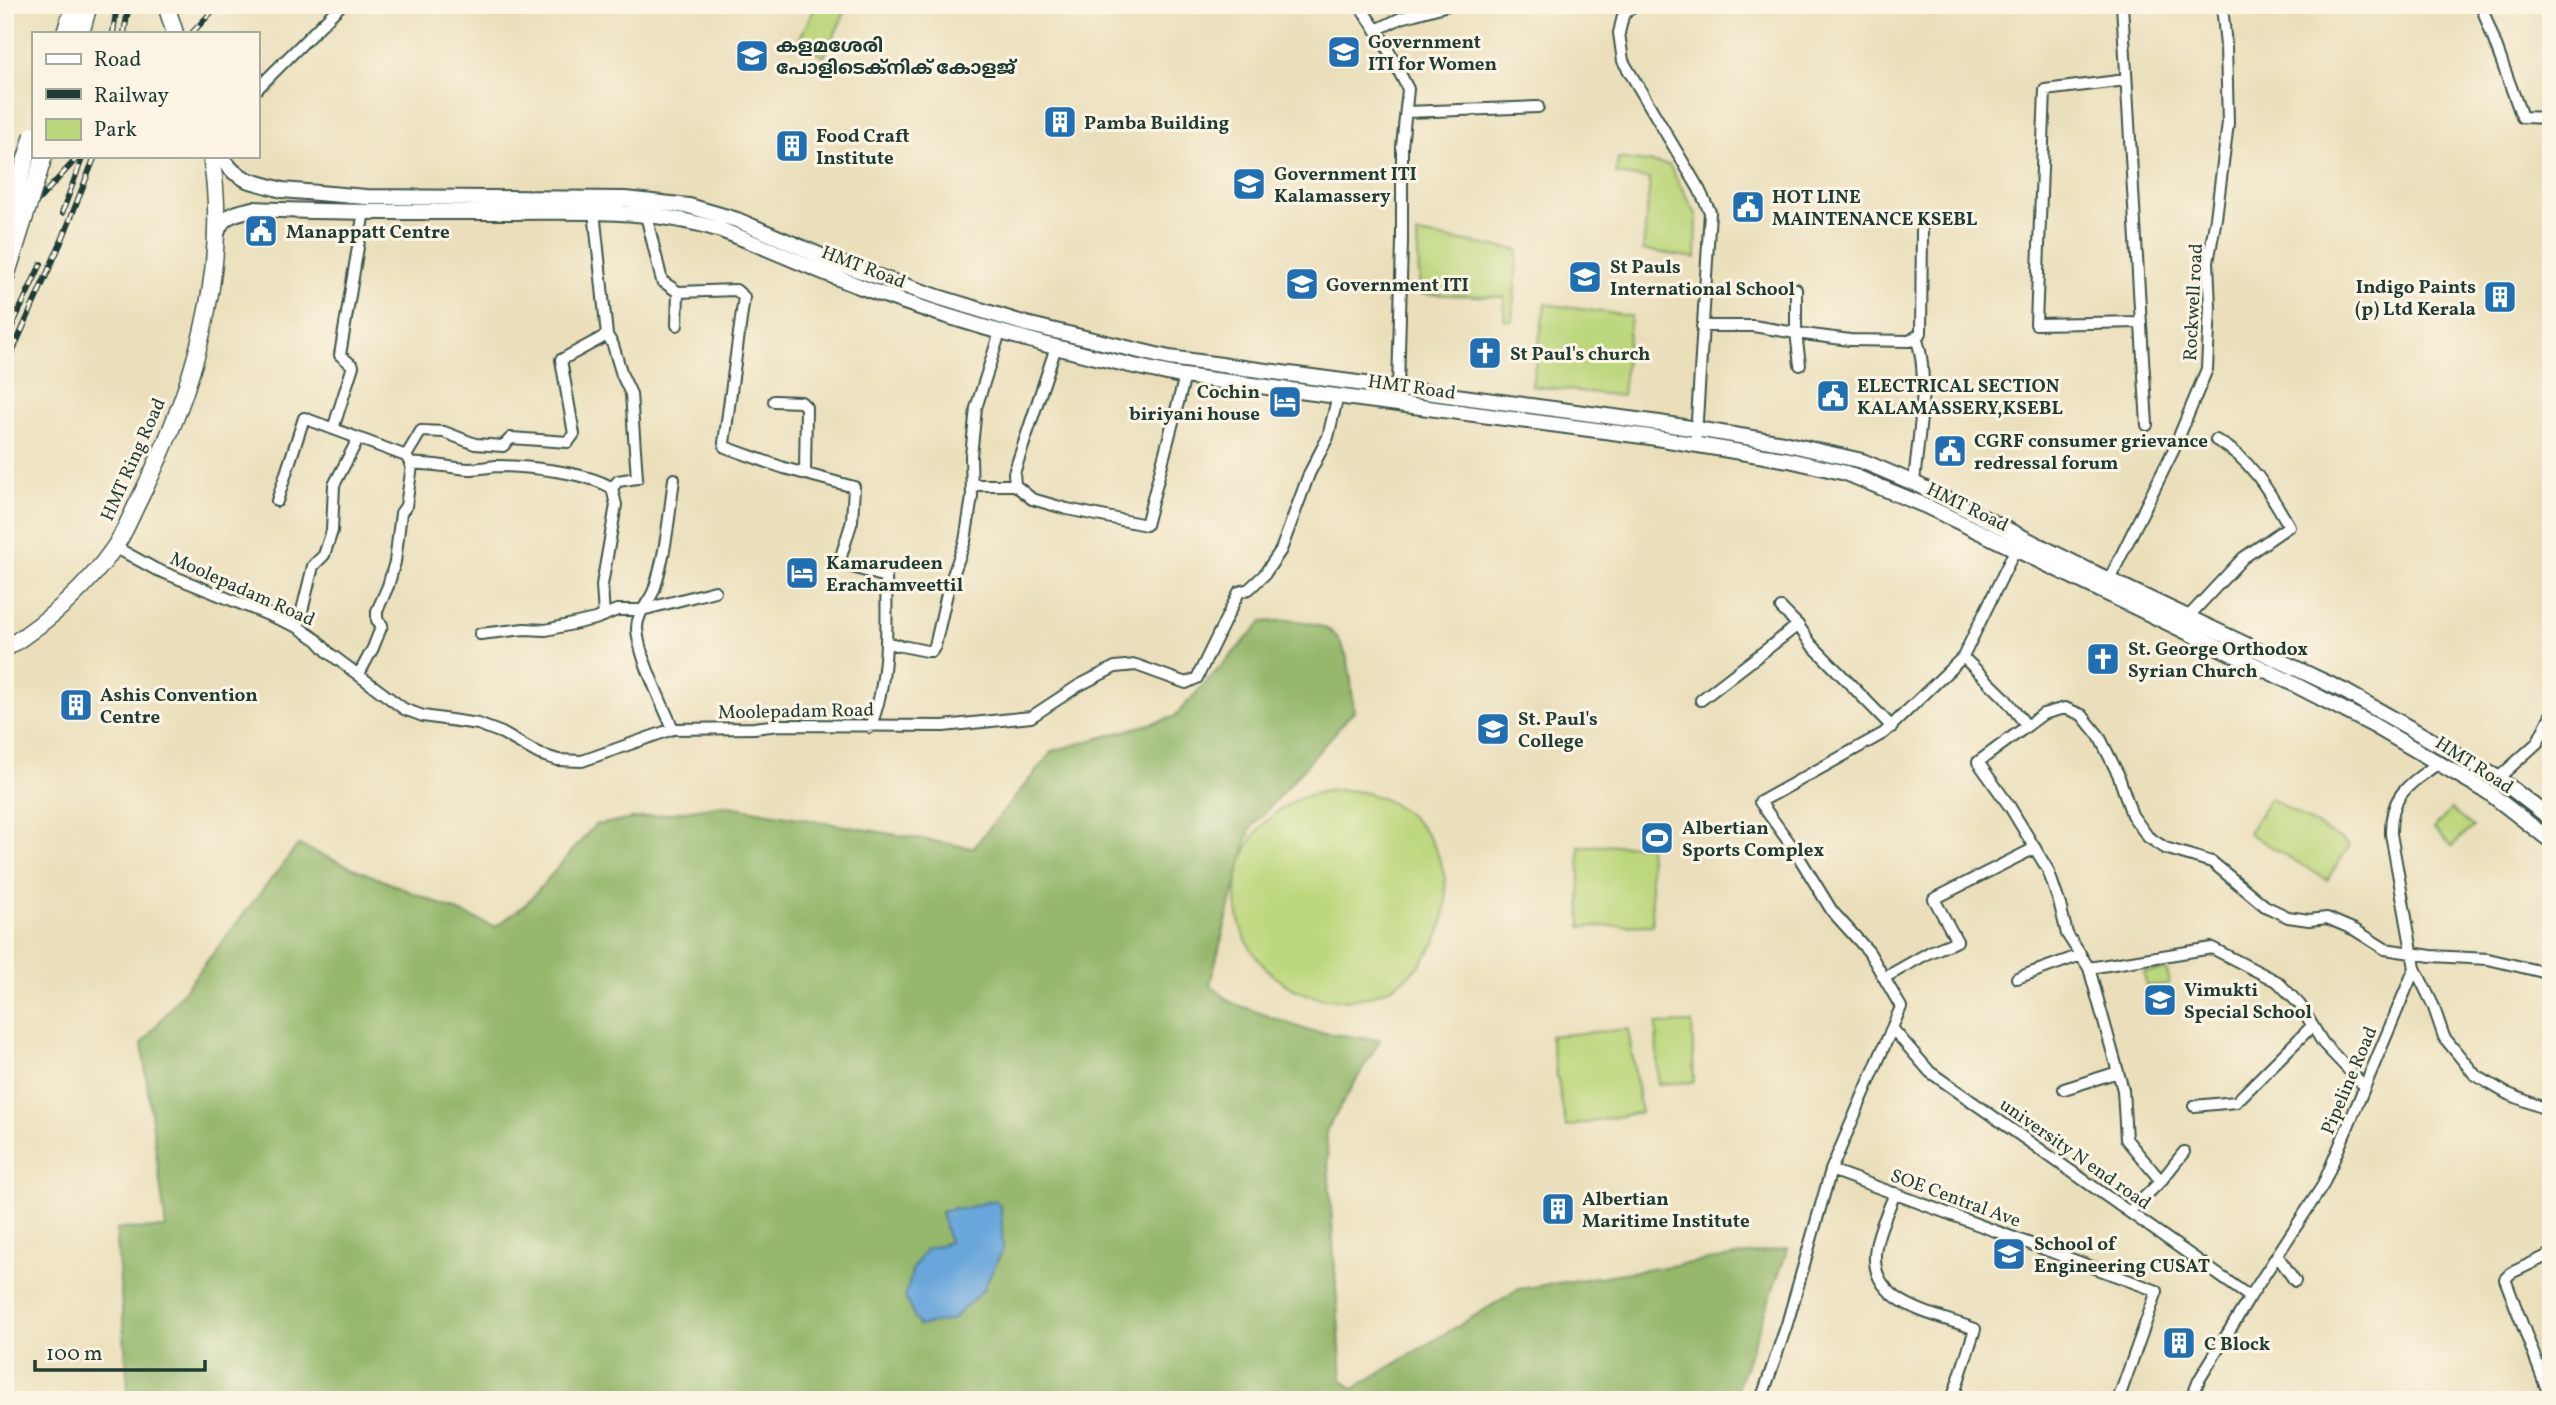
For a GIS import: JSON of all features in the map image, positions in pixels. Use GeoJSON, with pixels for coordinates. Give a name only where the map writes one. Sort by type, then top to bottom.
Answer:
{"type":"FeatureCollection","features":[{"type":"Feature","properties":{"kind":"highway"},"geometry":{"type":"LineString","coordinates":[[65,32],[74,5]]}},
{"type":"Feature","properties":{"kind":"highway"},"geometry":{"type":"LineString","coordinates":[[81,32],[89,5]]}},
{"type":"Feature","properties":{"kind":"highway"},"geometry":{"type":"LineString","coordinates":[[166,5],[175,32]]}},
{"type":"Feature","properties":{"kind":"highway"},"geometry":{"type":"LineString","coordinates":[[5,229],[32,138]]}},
{"type":"Feature","properties":{"kind":"highway"},"geometry":{"type":"LineString","coordinates":[[5,280],[43,158]]}},
{"type":"Feature","properties":{"kind":"highway","name":"HMT Ring Road"},"geometry":{"type":"LineString","coordinates":[[5,649],[56,613],[115,547],[164,449],[179,411],[205,315],[215,243],[217,198],[211,158]]}},
{"type":"Feature","properties":{"kind":"main road","name":"HMT Road"},"geometry":{"type":"LineString","coordinates":[[221,158],[234,172],[247,180],[282,190],[366,197],[625,200],[689,206],[737,220],[873,276],[1026,324],[1338,395],[1434,409],[1822,451],[1861,461],[1914,483],[2018,543],[2396,737],[2488,792],[2551,841]]}},
{"type":"Feature","properties":{"kind":"main road","name":"HMT Road"},"geometry":{"type":"LineString","coordinates":[[215,243],[223,219],[230,214],[253,209],[594,211],[699,223],[862,287],[1000,332],[1109,361],[1185,376],[1263,378],[1398,388],[1696,437],[1846,473],[2018,543]]}},
{"type":"Feature","properties":{"kind":"main road"},"geometry":{"type":"LineString","coordinates":[[1434,409],[1439,394]]}},
{"type":"Feature","properties":{"kind":"main road","name":"HMT Road"},"geometry":{"type":"LineString","coordinates":[[2105,586],[2188,617],[2346,692],[2498,778],[2551,820]]}},
{"type":"Feature","properties":{"kind":"street"},"geometry":{"type":"LineString","coordinates":[[259,87],[341,5]]}},
{"type":"Feature","properties":{"kind":"street"},"geometry":{"type":"LineString","coordinates":[[1359,5],[1408,89],[1402,147],[1398,388]]}},
{"type":"Feature","properties":{"kind":"street"},"geometry":{"type":"LineString","coordinates":[[1376,30],[1402,18],[1447,5]]}},
{"type":"Feature","properties":{"kind":"street"},"geometry":{"type":"LineString","coordinates":[[1633,5],[1623,16],[1619,33],[1623,61],[1710,212],[1696,437]]}},
{"type":"Feature","properties":{"kind":"street"},"geometry":{"type":"LineString","coordinates":[[2122,5],[2147,425]]}},
{"type":"Feature","properties":{"kind":"street","name":"Rockwell road"},"geometry":{"type":"LineString","coordinates":[[2105,586],[2173,451],[2207,369],[2210,308],[2208,262],[2228,123],[2222,5]]}},
{"type":"Feature","properties":{"kind":"street"},"geometry":{"type":"LineString","coordinates":[[2481,5],[2522,117],[2551,118]]}},
{"type":"Feature","properties":{"kind":"street"},"geometry":{"type":"LineString","coordinates":[[2126,80],[2045,90],[2036,324],[2141,322]]}},
{"type":"Feature","properties":{"kind":"street"},"geometry":{"type":"LineString","coordinates":[[1406,112],[1538,107]]}},
{"type":"Feature","properties":{"kind":"street"},"geometry":{"type":"LineString","coordinates":[[333,429],[353,366],[340,355],[364,211]]}},
{"type":"Feature","properties":{"kind":"street"},"geometry":{"type":"LineString","coordinates":[[594,211],[607,335],[631,394],[637,478],[618,481],[612,488]]}},
{"type":"Feature","properties":{"kind":"street"},"geometry":{"type":"LineString","coordinates":[[646,215],[662,281],[678,292],[736,290],[744,296],[725,447],[854,487],[852,521],[839,563],[886,577],[887,643],[877,707],[870,727]]}},
{"type":"Feature","properties":{"kind":"street"},"geometry":{"type":"LineString","coordinates":[[1702,326],[1753,327],[1850,340],[1910,341],[1921,333],[1922,230]]}},
{"type":"Feature","properties":{"kind":"street"},"geometry":{"type":"LineString","coordinates":[[1796,289],[1796,333],[1800,365]]}},
{"type":"Feature","properties":{"kind":"street"},"geometry":{"type":"LineString","coordinates":[[677,325],[678,292]]}},
{"type":"Feature","properties":{"kind":"street"},"geometry":{"type":"LineString","coordinates":[[887,643],[928,652],[936,646],[948,589],[965,541],[972,497],[971,456],[976,408],[1000,332]]}},
{"type":"Feature","properties":{"kind":"street"},"geometry":{"type":"LineString","coordinates":[[359,674],[382,625],[377,620],[377,611],[395,562],[401,513],[406,506],[408,460],[421,431],[444,432],[475,444],[503,446],[511,438],[568,442],[574,434],[561,360],[607,335]]}},
{"type":"Feature","properties":{"kind":"street"},"geometry":{"type":"LineString","coordinates":[[1914,483],[1923,381],[1922,357],[1916,338]]}},
{"type":"Feature","properties":{"kind":"street"},"geometry":{"type":"LineString","coordinates":[[1015,485],[1014,473],[1056,347]]}},
{"type":"Feature","properties":{"kind":"street"},"geometry":{"type":"LineString","coordinates":[[972,485],[1015,485],[1032,499],[1146,525],[1185,376]]}},
{"type":"Feature","properties":{"kind":"street","name":"Moolepadam Road"},"geometry":{"type":"LineString","coordinates":[[115,547],[155,569],[298,627],[404,709],[423,716],[478,724],[502,733],[539,754],[558,760],[582,761],[673,729],[779,725],[943,726],[1031,717],[1100,673],[1115,667],[1136,665],[1186,683],[1197,678],[1239,592],[1249,589],[1264,575],[1280,550],[1305,486],[1328,438],[1338,395]]}},
{"type":"Feature","properties":{"kind":"street"},"geometry":{"type":"LineString","coordinates":[[774,401],[801,402],[806,407],[805,472]]}},
{"type":"Feature","properties":{"kind":"street"},"geometry":{"type":"LineString","coordinates":[[277,500],[304,418],[408,460],[470,469],[496,466],[541,469],[599,480],[612,488],[616,505],[602,584],[604,616]]}},
{"type":"Feature","properties":{"kind":"street"},"geometry":{"type":"LineString","coordinates":[[298,627],[313,566],[324,555],[332,531],[334,485],[358,439]]}},
{"type":"Feature","properties":{"kind":"street"},"geometry":{"type":"LineString","coordinates":[[2188,617],[2243,558],[2289,526],[2266,485],[2232,448],[2217,440]]}},
{"type":"Feature","properties":{"kind":"street"},"geometry":{"type":"LineString","coordinates":[[673,729],[646,662],[637,625],[642,610],[654,591],[663,555],[674,479]]}},
{"type":"Feature","properties":{"kind":"street"},"geometry":{"type":"LineString","coordinates":[[1761,1400],[1787,1324],[1831,1170],[1901,1007],[1869,952],[1832,911],[1794,849],[1760,802],[1892,727],[1963,657],[2018,543]]}},
{"type":"Feature","properties":{"kind":"street"},"geometry":{"type":"LineString","coordinates":[[480,634],[524,629],[546,630],[604,616],[617,610],[642,610],[715,591]]}},
{"type":"Feature","properties":{"kind":"street"},"geometry":{"type":"LineString","coordinates":[[1781,608],[1892,727]]}},
{"type":"Feature","properties":{"kind":"street"},"geometry":{"type":"LineString","coordinates":[[1701,700],[1798,625]]}},
{"type":"Feature","properties":{"kind":"street"},"geometry":{"type":"LineString","coordinates":[[1963,657],[2004,697],[2027,726]]}},
{"type":"Feature","properties":{"kind":"street"},"geometry":{"type":"LineString","coordinates":[[2161,1181],[2126,1139],[2119,1072],[2089,968],[2067,934],[2048,870],[2010,807],[1978,762],[2043,714],[2066,708],[2081,715],[2099,736],[2119,774],[2132,815],[2148,837],[2165,848],[2212,862],[2265,906],[2288,917],[2309,920],[2327,918],[2355,930],[2385,949],[2411,954],[2488,960],[2547,973],[2551,971]]}},
{"type":"Feature","properties":{"kind":"street"},"geometry":{"type":"LineString","coordinates":[[2488,792],[2498,778],[2537,743],[2551,715]]}},
{"type":"Feature","properties":{"kind":"street"},"geometry":{"type":"LineString","coordinates":[[2440,762],[2404,789],[2394,803],[2390,818],[2415,968],[2433,1005],[2444,1037],[2475,1075],[2505,1093],[2551,1111]]}},
{"type":"Feature","properties":{"kind":"street"},"geometry":{"type":"LineString","coordinates":[[1884,978],[1933,950],[1957,941],[1934,899],[2035,848]]}},
{"type":"Feature","properties":{"kind":"street"},"geometry":{"type":"LineString","coordinates":[[2089,968],[2212,948],[2278,982],[2300,1005],[2323,1043],[2364,1086]]}},
{"type":"Feature","properties":{"kind":"street"},"geometry":{"type":"LineString","coordinates":[[2017,978],[2081,955]]}},
{"type":"Feature","properties":{"kind":"street","name":"Pipeline Road"},"geometry":{"type":"LineString","coordinates":[[2191,1400],[2199,1380],[2323,1185],[2415,968]]}},
{"type":"Feature","properties":{"kind":"street"},"geometry":{"type":"LineString","coordinates":[[2194,1106],[2236,1102],[2312,1026]]}},
{"type":"Feature","properties":{"kind":"street","name":"university N end road"},"geometry":{"type":"LineString","coordinates":[[1892,1028],[1930,1073],[2250,1297]]}},
{"type":"Feature","properties":{"kind":"street"},"geometry":{"type":"LineString","coordinates":[[2064,1089],[2119,1072]]}},
{"type":"Feature","properties":{"kind":"street"},"geometry":{"type":"LineString","coordinates":[[2129,1212],[2161,1181],[2184,1152]]}},
{"type":"Feature","properties":{"kind":"street","name":"SOE Central Ave"},"geometry":{"type":"LineString","coordinates":[[1831,1170],[2157,1291],[2118,1400]]}},
{"type":"Feature","properties":{"kind":"street"},"geometry":{"type":"LineString","coordinates":[[1895,1193],[1880,1231],[1875,1261],[1881,1284],[1897,1301],[1975,1329],[1952,1400]]}},
{"type":"Feature","properties":{"kind":"street"},"geometry":{"type":"LineString","coordinates":[[2550,1400],[2505,1279],[2511,1273],[2551,1254]]}},
{"type":"Feature","properties":{"kind":"street"},"geometry":{"type":"LineString","coordinates":[[2277,1255],[2295,1281]]}},
{"type":"Feature","properties":{"kind":"green space"},"geometry":{"type":"Polygon","coordinates":[[[816,5],[835,5],[846,10],[824,57],[798,42],[816,5]]]}},
{"type":"Feature","properties":{"kind":"green space"},"geometry":{"type":"Polygon","coordinates":[[[1618,158],[1669,165],[1697,216],[1696,258],[1643,250],[1650,179],[1616,174],[1618,158]]]}},
{"type":"Feature","properties":{"kind":"green space"},"geometry":{"type":"Polygon","coordinates":[[[1417,234],[1518,250],[1512,321],[1504,320],[1504,297],[1420,294],[1417,234]]]}},
{"type":"Feature","properties":{"kind":"green space"},"geometry":{"type":"Polygon","coordinates":[[[1545,304],[1631,316],[1622,396],[1532,386],[1545,304]]]}},
{"type":"Feature","properties":{"kind":"green space"},"geometry":{"type":"Polygon","coordinates":[[[1290,620],[1320,626],[1336,636],[1348,662],[1354,711],[1250,829],[1210,984],[1230,1002],[1309,1031],[1380,1040],[1326,1131],[1342,1379],[1353,1389],[1519,1289],[1788,1248],[1733,1400],[129,1400],[116,1229],[166,1228],[142,1044],[298,845],[495,927],[526,904],[595,825],[723,805],[973,848],[1053,751],[1174,717],[1262,622],[1290,620]]]}},
{"type":"Feature","properties":{"kind":"green space"},"geometry":{"type":"Polygon","coordinates":[[[1341,790],[1362,792],[1381,798],[1415,821],[1438,855],[1444,874],[1444,916],[1438,935],[1415,969],[1381,992],[1362,998],[1341,1000],[1320,998],[1301,992],[1267,969],[1244,935],[1238,916],[1236,895],[1238,874],[1244,855],[1267,821],[1301,798],[1320,792],[1341,790]]]}},
{"type":"Feature","properties":{"kind":"green space"},"geometry":{"type":"Polygon","coordinates":[[[2270,798],[2350,845],[2327,880],[2248,833],[2270,798]]]}},
{"type":"Feature","properties":{"kind":"green space"},"geometry":{"type":"Polygon","coordinates":[[[2451,809],[2473,827],[2452,846],[2434,829],[2451,809]]]}},
{"type":"Feature","properties":{"kind":"green space"},"geometry":{"type":"Polygon","coordinates":[[[1649,845],[1653,925],[1581,927],[1579,846],[1649,845]]]}},
{"type":"Feature","properties":{"kind":"green space"},"geometry":{"type":"Polygon","coordinates":[[[2167,970],[2169,984],[2146,986],[2144,972],[2167,970]]]}},
{"type":"Feature","properties":{"kind":"green space"},"geometry":{"type":"Polygon","coordinates":[[[1692,1023],[1694,1082],[1658,1084],[1656,1024],[1692,1023]]]}},
{"type":"Feature","properties":{"kind":"green space"},"geometry":{"type":"Polygon","coordinates":[[[1628,1029],[1641,1112],[1566,1127],[1550,1036],[1628,1029]]]}},
{"type":"Feature","properties":{"kind":"water"},"geometry":{"type":"Polygon","coordinates":[[[995,1200],[1001,1208],[1003,1249],[983,1290],[952,1320],[919,1326],[905,1298],[913,1268],[926,1249],[949,1242],[941,1212],[995,1200]]]}},
{"type":"Feature","properties":{"kind":"railway"},"geometry":{"type":"LineString","coordinates":[[113,32],[117,5]]}},
{"type":"Feature","properties":{"kind":"railway"},"geometry":{"type":"LineString","coordinates":[[124,32],[129,5]]}},
{"type":"Feature","properties":{"kind":"railway"},"geometry":{"type":"LineString","coordinates":[[193,32],[218,5]]}},
{"type":"Feature","properties":{"kind":"railway"},"geometry":{"type":"LineString","coordinates":[[5,236],[77,158]]}},
{"type":"Feature","properties":{"kind":"railway"},"geometry":{"type":"LineString","coordinates":[[62,213],[82,158]]}},
{"type":"Feature","properties":{"kind":"railway"},"geometry":{"type":"LineString","coordinates":[[5,368],[62,240],[94,158]]}},
{"type":"Feature","properties":{"kind":"railway"},"geometry":{"type":"LineString","coordinates":[[5,341],[41,264]]}},
{"type":"Feature","properties":{"kind":"place","name":"Government ITI for Women"},"geometry":{"type":"Point","coordinates":[1344,52]}},
{"type":"Feature","properties":{"kind":"place","name":"കളമശേരി പോളിടെക്നിക് കോളജ്"},"geometry":{"type":"Point","coordinates":[752,56]}},
{"type":"Feature","properties":{"kind":"place","name":"Pamba Building"},"geometry":{"type":"Point","coordinates":[1060,122]}},
{"type":"Feature","properties":{"kind":"place","name":"Food Craft Institute"},"geometry":{"type":"Point","coordinates":[792,146]}},
{"type":"Feature","properties":{"kind":"place","name":"Government ITI Kalamassery"},"geometry":{"type":"Point","coordinates":[1249,184]}},
{"type":"Feature","properties":{"kind":"place","name":"HOT LINE MAINTENANCE KSEBL"},"geometry":{"type":"Point","coordinates":[1748,207]}},
{"type":"Feature","properties":{"kind":"place","name":"Manappatt Centre"},"geometry":{"type":"Point","coordinates":[261,231]}},
{"type":"Feature","properties":{"kind":"place","name":"St Pauls International School"},"geometry":{"type":"Point","coordinates":[1585,277]}},
{"type":"Feature","properties":{"kind":"place","name":"Government ITI"},"geometry":{"type":"Point","coordinates":[1302,284]}},
{"type":"Feature","properties":{"kind":"place","name":"Indigo Paints (p) Ltd Kerala"},"geometry":{"type":"Point","coordinates":[2500,297]}},
{"type":"Feature","properties":{"kind":"place","name":"St Paul's church"},"geometry":{"type":"Point","coordinates":[1485,353]}},
{"type":"Feature","properties":{"kind":"place","name":"ELECTRICAL SECTION KALAMASSERY,KSEBL"},"geometry":{"type":"Point","coordinates":[1833,396]}},
{"type":"Feature","properties":{"kind":"place","name":"Cochin biriyani house"},"geometry":{"type":"Point","coordinates":[1285,402]}},
{"type":"Feature","properties":{"kind":"place","name":"CGRF consumer grievance redressal forum"},"geometry":{"type":"Point","coordinates":[1950,451]}},
{"type":"Feature","properties":{"kind":"place","name":"Kamarudeen Erachamveettil"},"geometry":{"type":"Point","coordinates":[802,573]}},
{"type":"Feature","properties":{"kind":"place","name":"St. George Orthodox Syrian Church"},"geometry":{"type":"Point","coordinates":[2103,659]}},
{"type":"Feature","properties":{"kind":"place","name":"Ashis Convention Centre"},"geometry":{"type":"Point","coordinates":[76,705]}},
{"type":"Feature","properties":{"kind":"place","name":"St. Paul's College"},"geometry":{"type":"Point","coordinates":[1493,729]}},
{"type":"Feature","properties":{"kind":"place","name":"Albertian Sports Complex"},"geometry":{"type":"Point","coordinates":[1657,838]}},
{"type":"Feature","properties":{"kind":"place","name":"Vimukti Special School"},"geometry":{"type":"Point","coordinates":[2160,1000]}},
{"type":"Feature","properties":{"kind":"place","name":"Albertian Maritime Institute"},"geometry":{"type":"Point","coordinates":[1558,1209]}},
{"type":"Feature","properties":{"kind":"place","name":"School of Engineering CUSAT"},"geometry":{"type":"Point","coordinates":[2009,1254]}},
{"type":"Feature","properties":{"kind":"place","name":"C Block"},"geometry":{"type":"Point","coordinates":[2179,1343]}}]}
